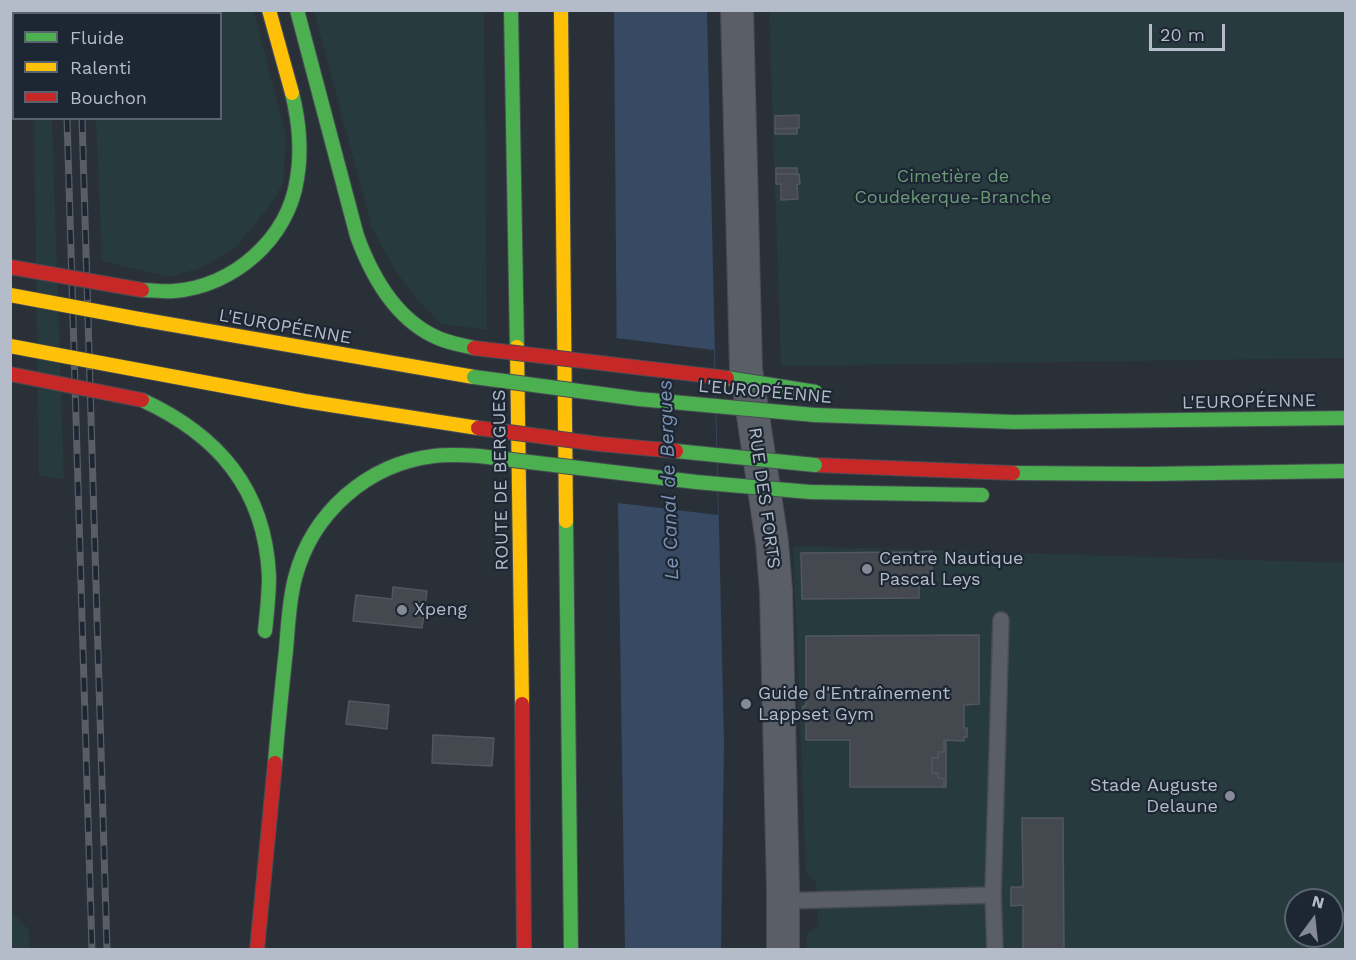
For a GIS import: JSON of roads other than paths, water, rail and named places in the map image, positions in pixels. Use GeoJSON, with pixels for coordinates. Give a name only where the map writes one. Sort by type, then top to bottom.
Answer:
{"type":"FeatureCollection","features":[{"type":"Feature","properties":{"kind":"main road"},"geometry":{"type":"LineString","coordinates":[[10,267],[157,292],[179,291],[221,280],[255,256],[274,234],[288,210],[299,170],[299,134],[269,10]]}},
{"type":"Feature","properties":{"kind":"main road"},"geometry":{"type":"LineString","coordinates":[[297,10],[360,246],[387,294],[407,318],[421,329],[435,337],[474,348],[726,378],[821,394]]}},
{"type":"Feature","properties":{"kind":"main road","name":"ROUTE DE BERGUES"},"geometry":{"type":"LineString","coordinates":[[511,10],[521,591],[524,950]]}},
{"type":"Feature","properties":{"kind":"main road"},"geometry":{"type":"LineString","coordinates":[[561,10],[571,950]]}},
{"type":"Feature","properties":{"kind":"main road","name":"L'EUROPÉENNE"},"geometry":{"type":"LineString","coordinates":[[10,295],[474,377],[639,399],[815,415],[959,421],[1083,422],[1346,418]]}},
{"type":"Feature","properties":{"kind":"main road"},"geometry":{"type":"LineString","coordinates":[[10,346],[305,401],[478,428],[599,444],[815,465],[1023,474],[1346,471]]}},
{"type":"Feature","properties":{"kind":"main road"},"geometry":{"type":"LineString","coordinates":[[10,374],[142,400],[174,414],[202,434],[225,458],[245,486],[264,535],[269,586],[263,648]]}},
{"type":"Feature","properties":{"kind":"main road"},"geometry":{"type":"LineString","coordinates":[[871,403],[959,421]]}},
{"type":"Feature","properties":{"kind":"main road"},"geometry":{"type":"LineString","coordinates":[[257,950],[291,597],[303,550],[325,514],[342,496],[365,480],[392,467],[418,459],[448,455],[479,456],[696,482],[810,492],[999,495]]}},
{"type":"Feature","properties":{"kind":"main road"},"geometry":{"type":"LineString","coordinates":[[1117,487],[1331,471]]}},
{"type":"Feature","properties":{"kind":"street","name":"RUE DES FORTS"},"geometry":{"type":"LineString","coordinates":[[737,10],[745,353],[748,390],[775,573],[783,950]]}},
{"type":"Feature","properties":{"kind":"lane"},"geometry":{"type":"LineString","coordinates":[[995,950],[993,895],[1001,620]]}},
{"type":"Feature","properties":{"kind":"lane"},"geometry":{"type":"LineString","coordinates":[[783,901],[993,895]]}},
{"type":"Feature","properties":{"kind":"water","name":"Le Canal de Bergues"},"geometry":{"type":"Polygon","coordinates":[[[614,11],[707,11],[724,743],[721,949],[625,949],[614,11]]]}},
{"type":"Feature","properties":{"kind":"railway"},"geometry":{"type":"LineString","coordinates":[[67,120],[92,950]]}},
{"type":"Feature","properties":{"kind":"railway"},"geometry":{"type":"LineString","coordinates":[[82,120],[107,950]]}},
{"type":"Feature","properties":{"kind":"place","name":"Centre Nautique Pascal Leys"},"geometry":{"type":"Point","coordinates":[867,569]}},
{"type":"Feature","properties":{"kind":"place","name":"Xpeng"},"geometry":{"type":"Point","coordinates":[402,610]}},
{"type":"Feature","properties":{"kind":"place","name":"Guide d'Entraînement Lappset Gym"},"geometry":{"type":"Point","coordinates":[746,704]}},
{"type":"Feature","properties":{"kind":"place","name":"Stade Auguste Delaune"},"geometry":{"type":"Point","coordinates":[1230,796]}},
{"type":"Feature","properties":{"kind":"park label","name":"Cimetière de Coudekerque-Branche"},"geometry":{"type":"Point","coordinates":[953,187]}}]}
